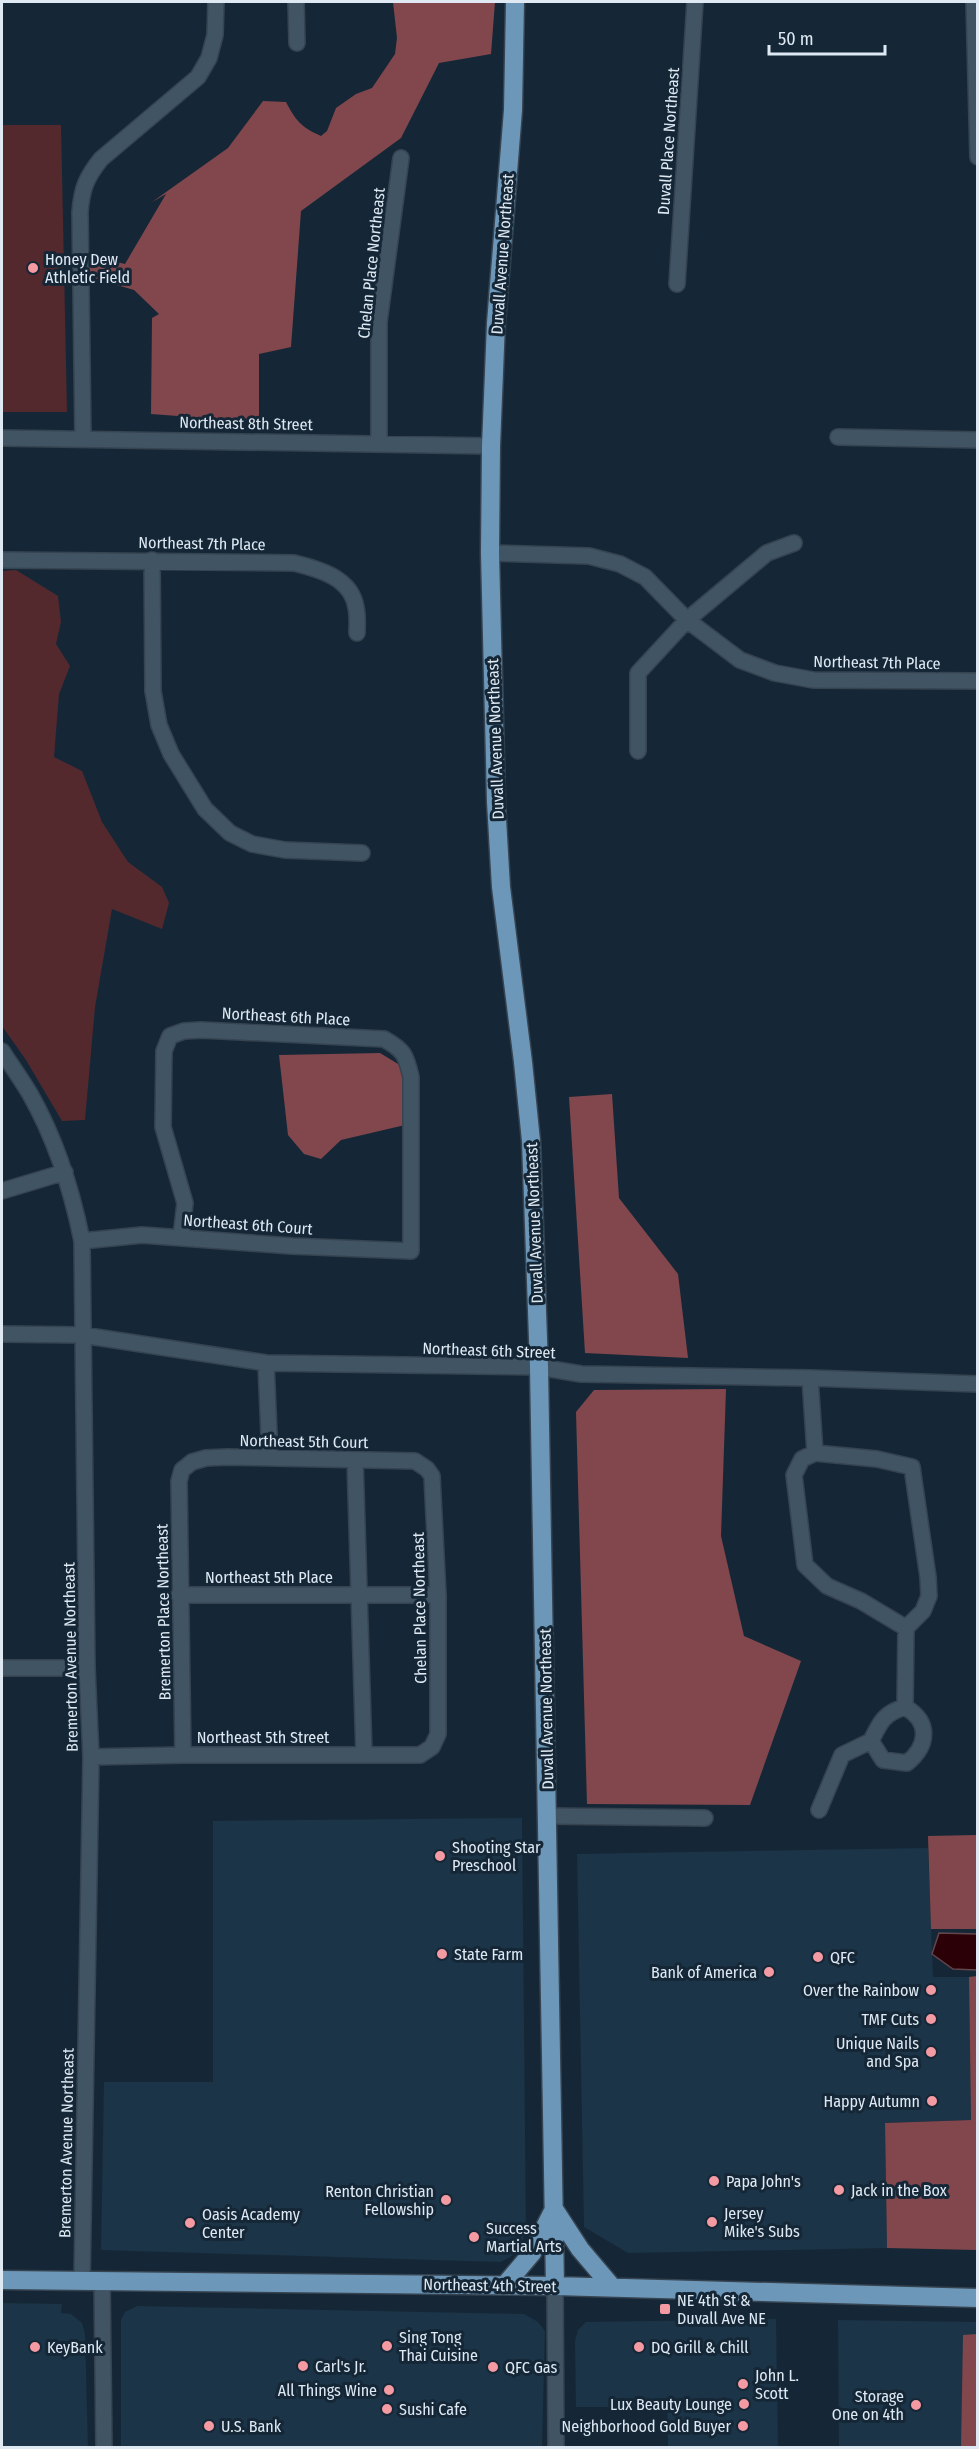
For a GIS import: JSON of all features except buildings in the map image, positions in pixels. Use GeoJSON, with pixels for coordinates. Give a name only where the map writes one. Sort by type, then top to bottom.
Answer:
{"type":"FeatureCollection","features":[{"type":"Feature","properties":{"kind":"main road","name":"Duvall Avenue Northeast"},"geometry":{"type":"LineString","coordinates":[[515,2],[513,110],[496,323],[490,553],[496,802],[501,887],[524,1062],[531,1140],[539,1367],[555,2286]]}},
{"type":"Feature","properties":{"kind":"main road"},"geometry":{"type":"LineString","coordinates":[[505,2285],[532,2253],[554,2209]]}},
{"type":"Feature","properties":{"kind":"main road"},"geometry":{"type":"LineString","coordinates":[[554,2209],[580,2249],[613,2288]]}},
{"type":"Feature","properties":{"kind":"main road","name":"Northeast 4th Street"},"geometry":{"type":"LineString","coordinates":[[2,2280],[505,2285],[978,2298]]}},
{"type":"Feature","properties":{"kind":"street"},"geometry":{"type":"LineString","coordinates":[[83,439],[80,212],[82,189],[89,174],[101,159],[198,77],[209,58],[215,35],[216,2]]}},
{"type":"Feature","properties":{"kind":"street"},"geometry":{"type":"LineString","coordinates":[[296,2],[297,43]]}},
{"type":"Feature","properties":{"kind":"street","name":"Duvall Place Northeast"},"geometry":{"type":"LineString","coordinates":[[677,284],[695,2]]}},
{"type":"Feature","properties":{"kind":"street"},"geometry":{"type":"LineString","coordinates":[[974,2],[978,157]]}},
{"type":"Feature","properties":{"kind":"street","name":"Chelan Place Northeast"},"geometry":{"type":"LineString","coordinates":[[379,443],[379,322],[401,158]]}},
{"type":"Feature","properties":{"kind":"street"},"geometry":{"type":"LineString","coordinates":[[838,437],[978,440]]}},
{"type":"Feature","properties":{"kind":"street","name":"Northeast 8th Street"},"geometry":{"type":"LineString","coordinates":[[2,438],[491,446]]}},
{"type":"Feature","properties":{"kind":"street"},"geometry":{"type":"LineString","coordinates":[[638,751],[638,673],[687,620],[767,553],[794,543]]}},
{"type":"Feature","properties":{"kind":"street","name":"Northeast 7th Place"},"geometry":{"type":"LineString","coordinates":[[490,553],[589,556],[620,564],[645,577],[687,620],[740,660],[775,673],[813,680],[978,681]]}},
{"type":"Feature","properties":{"kind":"street","name":"Northeast 7th Place"},"geometry":{"type":"LineString","coordinates":[[2,560],[294,563],[325,570],[345,585],[356,606],[357,633]]}},
{"type":"Feature","properties":{"kind":"street"},"geometry":{"type":"LineString","coordinates":[[152,561],[153,691],[159,725],[171,754],[205,809],[230,833],[252,844],[285,850],[362,853]]}},
{"type":"Feature","properties":{"kind":"street","name":"Northeast 6th Place"},"geometry":{"type":"LineString","coordinates":[[181,1237],[185,1203],[163,1127],[164,1051],[170,1036],[184,1031],[201,1030],[384,1039],[399,1047],[406,1057],[411,1077],[411,1251]]}},
{"type":"Feature","properties":{"kind":"street","name":"Bremerton Avenue Northeast"},"geometry":{"type":"LineString","coordinates":[[2,1052],[30,1095],[65,1172],[74,1200],[82,1241],[87,1668],[91,1757],[82,2281]]}},
{"type":"Feature","properties":{"kind":"street"},"geometry":{"type":"LineString","coordinates":[[2,1191],[65,1172]]}},
{"type":"Feature","properties":{"kind":"street","name":"Northeast 6th Court"},"geometry":{"type":"LineString","coordinates":[[82,1241],[142,1235],[291,1246],[411,1251]]}},
{"type":"Feature","properties":{"kind":"street","name":"Northeast 6th Street"},"geometry":{"type":"LineString","coordinates":[[2,1334],[82,1335],[266,1363],[539,1367],[581,1374],[978,1384]]}},
{"type":"Feature","properties":{"kind":"street"},"geometry":{"type":"LineString","coordinates":[[266,1363],[270,1458]]}},
{"type":"Feature","properties":{"kind":"street"},"geometry":{"type":"LineString","coordinates":[[810,1378],[815,1453]]}},
{"type":"Feature","properties":{"kind":"street"},"geometry":{"type":"LineString","coordinates":[[905,1707],[906,1628],[923,1611],[929,1596],[912,1467],[877,1459],[815,1453],[802,1459],[794,1474],[805,1565],[827,1586],[861,1601],[906,1628]]}},
{"type":"Feature","properties":{"kind":"street","name":"Northeast 5th Court"},"geometry":{"type":"LineString","coordinates":[[182,1470],[192,1462],[206,1458],[414,1461],[427,1469]]}},
{"type":"Feature","properties":{"kind":"street"},"geometry":{"type":"LineString","coordinates":[[355,1460],[364,1755]]}},
{"type":"Feature","properties":{"kind":"street","name":"Chelan Place Northeast"},"geometry":{"type":"LineString","coordinates":[[427,1469],[432,1476],[438,1595],[438,1734],[432,1747]]}},
{"type":"Feature","properties":{"kind":"street","name":"Bremerton Place Northeast"},"geometry":{"type":"LineString","coordinates":[[182,1470],[179,1481],[179,1595],[183,1755]]}},
{"type":"Feature","properties":{"kind":"street","name":"Northeast 5th Place"},"geometry":{"type":"LineString","coordinates":[[179,1595],[438,1595]]}},
{"type":"Feature","properties":{"kind":"street"},"geometry":{"type":"LineString","coordinates":[[2,1668],[87,1668]]}},
{"type":"Feature","properties":{"kind":"street"},"geometry":{"type":"LineString","coordinates":[[819,1810],[842,1755],[871,1741],[879,1724],[891,1711],[905,1707],[922,1721],[924,1731],[922,1744],[915,1756],[906,1763],[883,1760],[871,1741]]}},
{"type":"Feature","properties":{"kind":"street","name":"Northeast 5th Street"},"geometry":{"type":"LineString","coordinates":[[91,1757],[420,1755],[432,1747]]}},
{"type":"Feature","properties":{"kind":"street"},"geometry":{"type":"LineString","coordinates":[[548,1816],[705,1818]]}},
{"type":"Feature","properties":{"kind":"street"},"geometry":{"type":"LineString","coordinates":[[102,2281],[104,2448]]}},
{"type":"Feature","properties":{"kind":"street","name":"Duvall Avenue Northeast"},"geometry":{"type":"LineString","coordinates":[[555,2286],[556,2448]]}},
{"type":"Feature","properties":{"kind":"shaded area"},"geometry":{"type":"Polygon","coordinates":[[[393,2],[495,2],[491,54],[439,63],[401,138],[301,211],[291,347],[259,354],[259,422],[151,414],[152,318],[159,314],[134,290],[93,278],[88,268],[88,255],[125,264],[166,194],[152,202],[228,148],[263,101],[286,102],[300,123],[321,136],[327,131],[336,108],[356,94],[372,88],[395,54],[397,38],[393,2]]]}},
{"type":"Feature","properties":{"kind":"shaded area","name":"Honey Dew Athletic Field"},"geometry":{"type":"Polygon","coordinates":[[[2,125],[61,125],[67,412],[2,412],[2,125]]]}},
{"type":"Feature","properties":{"kind":"shaded area"},"geometry":{"type":"Polygon","coordinates":[[[16,570],[58,596],[61,622],[56,644],[70,666],[59,694],[54,757],[82,771],[102,822],[128,862],[162,887],[169,903],[162,929],[112,909],[95,1007],[85,1120],[62,1121],[26,1060],[2,1026],[2,571],[16,570]]]}},
{"type":"Feature","properties":{"kind":"shaded area"},"geometry":{"type":"Polygon","coordinates":[[[380,1053],[403,1067],[405,1125],[341,1140],[321,1159],[304,1154],[288,1135],[279,1055],[380,1053]]]}},
{"type":"Feature","properties":{"kind":"shaded area"},"geometry":{"type":"Polygon","coordinates":[[[612,1094],[619,1198],[678,1274],[688,1358],[585,1353],[569,1097],[612,1094]]]}},
{"type":"Feature","properties":{"kind":"shaded area"},"geometry":{"type":"Polygon","coordinates":[[[726,1389],[721,1536],[744,1636],[801,1661],[750,1805],[587,1804],[576,1412],[594,1390],[726,1389]]]}},
{"type":"Feature","properties":{"kind":"shaded area"},"geometry":{"type":"Polygon","coordinates":[[[522,1818],[526,2231],[518,2252],[501,2262],[101,2250],[104,2082],[213,2082],[213,1821],[522,1818]]]}},
{"type":"Feature","properties":{"kind":"shaded area"},"geometry":{"type":"Polygon","coordinates":[[[977,1835],[977,1929],[931,1929],[928,1836],[977,1835]]]}},
{"type":"Feature","properties":{"kind":"shaded area"},"geometry":{"type":"Polygon","coordinates":[[[928,1848],[933,1977],[969,1977],[971,2120],[885,2123],[887,2248],[628,2253],[584,2227],[577,1854],[928,1848]]]}},
{"type":"Feature","properties":{"kind":"shaded area"},"geometry":{"type":"Polygon","coordinates":[[[939,1933],[977,1934],[977,1970],[953,1969],[932,1954],[939,1933]]]}},
{"type":"Feature","properties":{"kind":"shaded area"},"geometry":{"type":"Polygon","coordinates":[[[977,1976],[977,2250],[887,2248],[885,2123],[971,2120],[969,1977],[977,1976]]]}},
{"type":"Feature","properties":{"kind":"shaded area"},"geometry":{"type":"Polygon","coordinates":[[[2,2303],[62,2304],[61,2313],[71,2314],[82,2323],[85,2334],[88,2447],[2,2447],[2,2303]]]}},
{"type":"Feature","properties":{"kind":"shaded area"},"geometry":{"type":"Polygon","coordinates":[[[137,2306],[524,2314],[538,2322],[545,2331],[542,2447],[121,2447],[121,2320],[125,2312],[137,2306]]]}},
{"type":"Feature","properties":{"kind":"shaded area"},"geometry":{"type":"Polygon","coordinates":[[[776,2319],[778,2447],[668,2447],[667,2407],[576,2407],[575,2341],[578,2330],[586,2322],[776,2319]]]}},
{"type":"Feature","properties":{"kind":"shaded area","name":"Storage One on 4th"},"geometry":{"type":"Polygon","coordinates":[[[838,2320],[977,2322],[977,2447],[839,2447],[838,2320]]]}},
{"type":"Feature","properties":{"kind":"shaded area"},"geometry":{"type":"Polygon","coordinates":[[[977,2334],[977,2447],[961,2447],[963,2335],[977,2334]]]}},
{"type":"Feature","properties":{"kind":"place","name":"Honey Dew Athletic Field"},"geometry":{"type":"Point","coordinates":[33,268]}},
{"type":"Feature","properties":{"kind":"place","name":"Shooting Star Preschool"},"geometry":{"type":"Point","coordinates":[440,1856]}},
{"type":"Feature","properties":{"kind":"place","name":"State Farm"},"geometry":{"type":"Point","coordinates":[442,1954]}},
{"type":"Feature","properties":{"kind":"place","name":"QFC"},"geometry":{"type":"Point","coordinates":[818,1957]}},
{"type":"Feature","properties":{"kind":"place","name":"Bank of America"},"geometry":{"type":"Point","coordinates":[769,1972]}},
{"type":"Feature","properties":{"kind":"place","name":"Over the Rainbow"},"geometry":{"type":"Point","coordinates":[931,1990]}},
{"type":"Feature","properties":{"kind":"place","name":"TMF Cuts"},"geometry":{"type":"Point","coordinates":[931,2019]}},
{"type":"Feature","properties":{"kind":"place","name":"Unique Nails and Spa"},"geometry":{"type":"Point","coordinates":[931,2052]}},
{"type":"Feature","properties":{"kind":"place","name":"Happy Autumn"},"geometry":{"type":"Point","coordinates":[932,2101]}},
{"type":"Feature","properties":{"kind":"place","name":"Papa John's"},"geometry":{"type":"Point","coordinates":[714,2181]}},
{"type":"Feature","properties":{"kind":"place","name":"Jack in the Box"},"geometry":{"type":"Point","coordinates":[839,2190]}},
{"type":"Feature","properties":{"kind":"place","name":"Renton Christian Fellowship"},"geometry":{"type":"Point","coordinates":[446,2200]}},
{"type":"Feature","properties":{"kind":"place","name":"Jersey Mike's Subs"},"geometry":{"type":"Point","coordinates":[712,2222]}},
{"type":"Feature","properties":{"kind":"place","name":"Oasis Academy Center"},"geometry":{"type":"Point","coordinates":[190,2223]}},
{"type":"Feature","properties":{"kind":"place","name":"Success Martial Arts"},"geometry":{"type":"Point","coordinates":[474,2237]}},
{"type":"Feature","properties":{"kind":"place","name":"NE 4th St & Duvall Ave NE"},"geometry":{"type":"Point","coordinates":[665,2309]}},
{"type":"Feature","properties":{"kind":"place","name":"Sing Tong Thai Cuisine"},"geometry":{"type":"Point","coordinates":[387,2346]}},
{"type":"Feature","properties":{"kind":"place","name":"KeyBank"},"geometry":{"type":"Point","coordinates":[35,2347]}},
{"type":"Feature","properties":{"kind":"place","name":"DQ Grill & Chill"},"geometry":{"type":"Point","coordinates":[639,2347]}},
{"type":"Feature","properties":{"kind":"place","name":"Carl's Jr."},"geometry":{"type":"Point","coordinates":[303,2366]}},
{"type":"Feature","properties":{"kind":"place","name":"QFC Gas"},"geometry":{"type":"Point","coordinates":[493,2367]}},
{"type":"Feature","properties":{"kind":"place","name":"John L. Scott"},"geometry":{"type":"Point","coordinates":[743,2384]}},
{"type":"Feature","properties":{"kind":"place","name":"All Things Wine"},"geometry":{"type":"Point","coordinates":[389,2390]}},
{"type":"Feature","properties":{"kind":"place","name":"Lux Beauty Lounge"},"geometry":{"type":"Point","coordinates":[744,2404]}},
{"type":"Feature","properties":{"kind":"place","name":"Storage One on 4th"},"geometry":{"type":"Point","coordinates":[916,2405]}},
{"type":"Feature","properties":{"kind":"place","name":"Sushi Cafe"},"geometry":{"type":"Point","coordinates":[387,2409]}},
{"type":"Feature","properties":{"kind":"place","name":"U.S. Bank"},"geometry":{"type":"Point","coordinates":[209,2426]}},
{"type":"Feature","properties":{"kind":"place","name":"Neighborhood Gold Buyer"},"geometry":{"type":"Point","coordinates":[743,2426]}}]}
